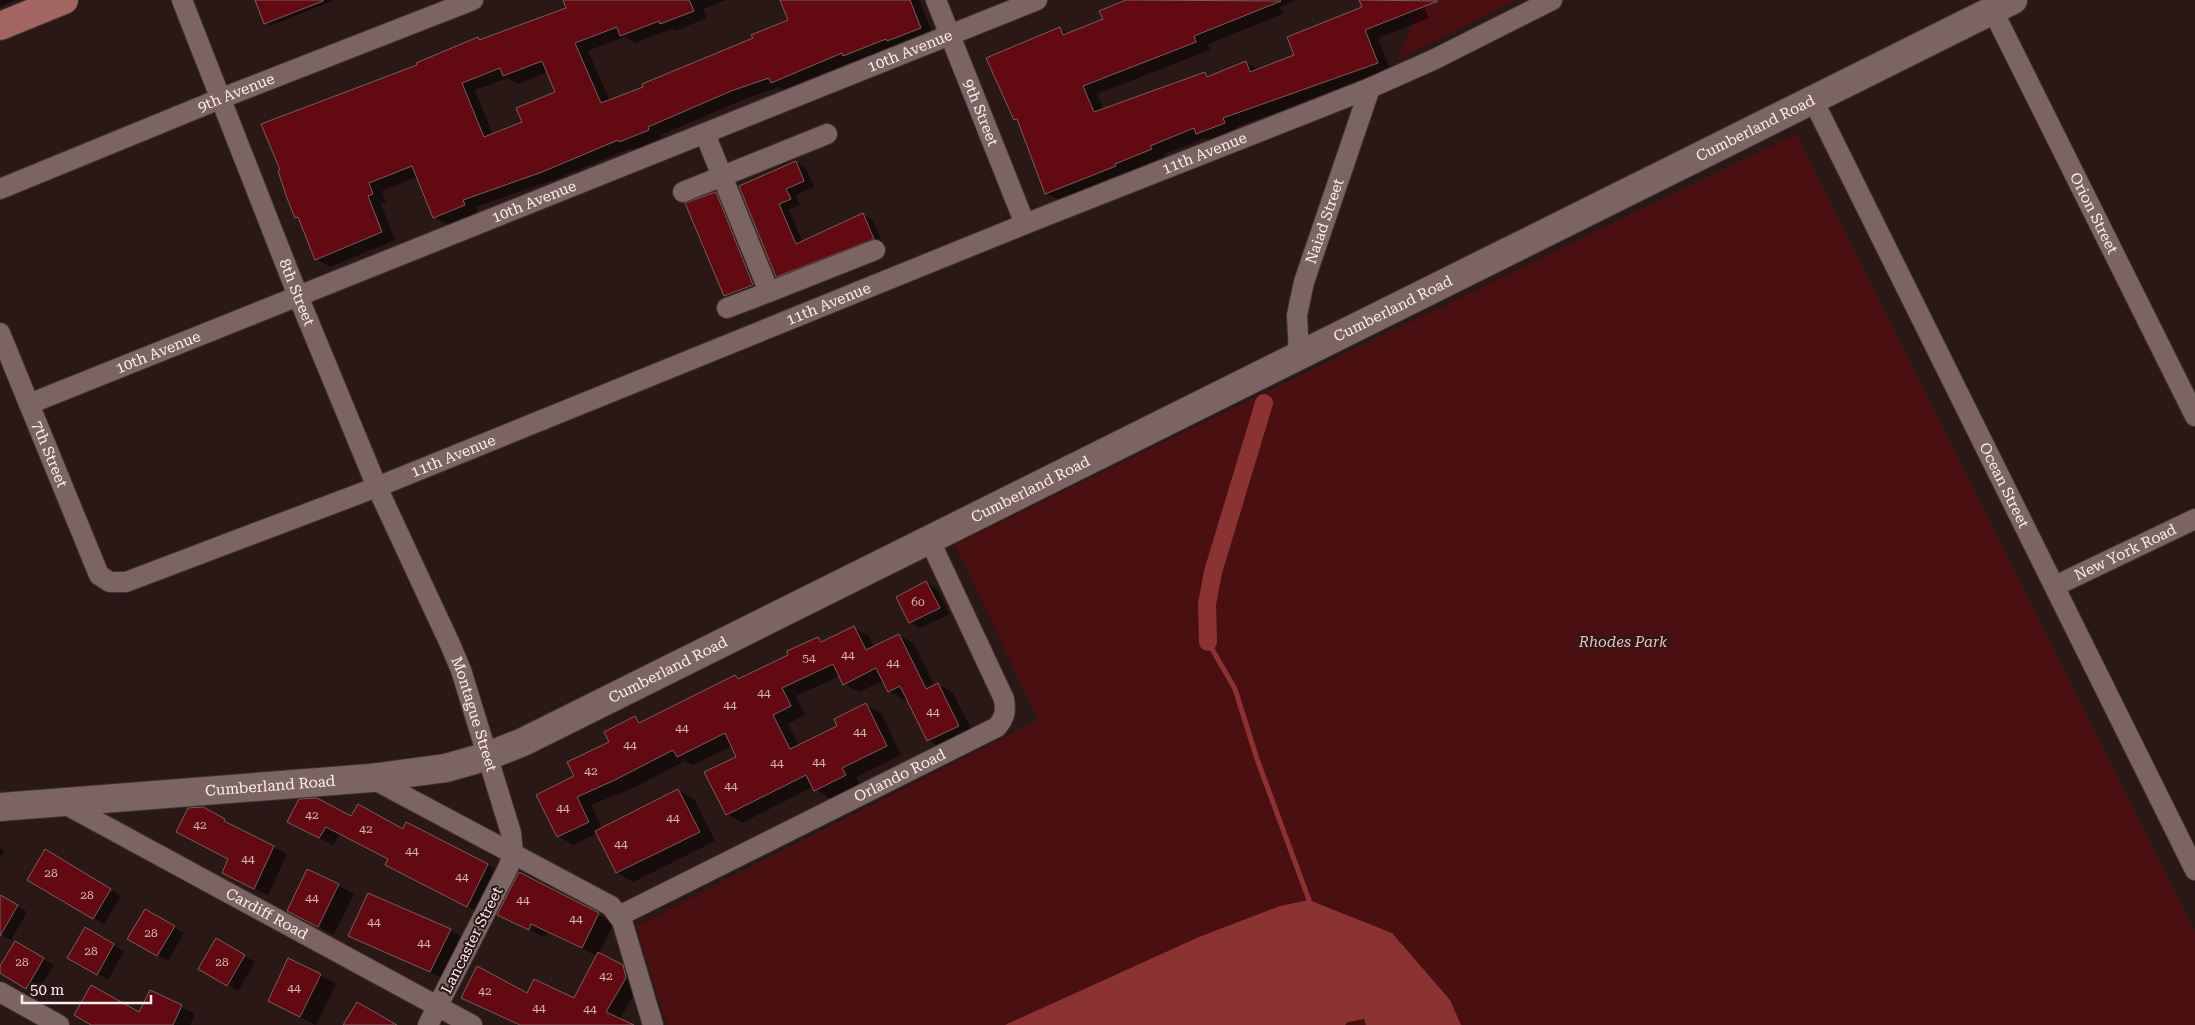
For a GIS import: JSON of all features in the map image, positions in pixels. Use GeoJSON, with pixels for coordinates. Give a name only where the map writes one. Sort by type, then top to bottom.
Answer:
{"type":"FeatureCollection","features":[{"type":"Feature","properties":{"kind":"main road"},"geometry":{"type":"LineString","coordinates":[[0,26],[64,0]]}},
{"type":"Feature","properties":{"kind":"street","name":"8th Street"},"geometry":{"type":"LineString","coordinates":[[182,0],[298,296],[377,487],[421,580]]}},
{"type":"Feature","properties":{"kind":"street","name":"9th Avenue"},"geometry":{"type":"LineString","coordinates":[[0,189],[222,98],[473,0]]}},
{"type":"Feature","properties":{"kind":"street","name":"9th Street"},"geometry":{"type":"LineString","coordinates":[[936,0],[1025,224]]}},
{"type":"Feature","properties":{"kind":"street","name":"10th Avenue"},"geometry":{"type":"LineString","coordinates":[[29,404],[1037,0]]}},
{"type":"Feature","properties":{"kind":"street","name":"11th Avenue"},"geometry":{"type":"LineString","coordinates":[[99,575],[110,582],[126,582],[377,487],[1025,224],[1370,88],[1435,59],[1552,0]]}},
{"type":"Feature","properties":{"kind":"street","name":"Cumberland Road"},"geometry":{"type":"LineString","coordinates":[[0,807],[371,778],[446,768],[488,756],[522,742],[930,541],[2002,5]]}},
{"type":"Feature","properties":{"kind":"street","name":"Orion Street"},"geometry":{"type":"LineString","coordinates":[[2002,5],[2195,416]]}},
{"type":"Feature","properties":{"kind":"street","name":"Naiad Street"},"geometry":{"type":"LineString","coordinates":[[1299,357],[1297,315],[1304,282],[1370,88]]}},
{"type":"Feature","properties":{"kind":"street","name":"Ocean Street"},"geometry":{"type":"LineString","coordinates":[[1813,100],[2195,870]]}},
{"type":"Feature","properties":{"kind":"street"},"geometry":{"type":"LineString","coordinates":[[705,134],[769,292]]}},
{"type":"Feature","properties":{"kind":"street"},"geometry":{"type":"LineString","coordinates":[[682,192],[827,134]]}},
{"type":"Feature","properties":{"kind":"street"},"geometry":{"type":"LineString","coordinates":[[728,308],[875,250]]}},
{"type":"Feature","properties":{"kind":"street","name":"7th Street"},"geometry":{"type":"LineString","coordinates":[[0,333],[99,575]]}},
{"type":"Feature","properties":{"kind":"street","name":"New York Road"},"geometry":{"type":"LineString","coordinates":[[2055,586],[2195,519]]}},
{"type":"Feature","properties":{"kind":"street","name":"Orlando Road"},"geometry":{"type":"LineString","coordinates":[[619,916],[997,727],[1002,722],[1006,716],[1004,699],[930,541]]}},
{"type":"Feature","properties":{"kind":"street","name":"Montague Street"},"geometry":{"type":"LineString","coordinates":[[421,580],[461,670],[511,833],[513,854]]}},
{"type":"Feature","properties":{"kind":"street"},"geometry":{"type":"LineString","coordinates":[[371,778],[602,901],[619,916],[653,1025]]}},
{"type":"Feature","properties":{"kind":"street","name":"Cardiff Road"},"geometry":{"type":"LineString","coordinates":[[63,803],[472,1025]]}},
{"type":"Feature","properties":{"kind":"street","name":"Lancaster Street"},"geometry":{"type":"LineString","coordinates":[[428,1025],[513,854]]}},
{"type":"Feature","properties":{"kind":"street"},"geometry":{"type":"LineString","coordinates":[[0,992],[60,1025]]}},
{"type":"Feature","properties":{"kind":"green space"},"geometry":{"type":"Polygon","coordinates":[[[1423,0],[1515,0],[1398,60],[1423,0]]]}},
{"type":"Feature","properties":{"kind":"green space","name":"Rhodes Park"},"geometry":{"type":"Polygon","coordinates":[[[1796,134],[2195,932],[2195,1025],[667,1025],[636,926],[1038,720],[955,544],[1796,134]]]}},
{"type":"Feature","properties":{"kind":"shaded area"},"geometry":{"type":"Polygon","coordinates":[[[1309,900],[1392,933],[1450,1000],[1461,1025],[1366,1025],[1364,1019],[1348,1022],[1345,1025],[1005,1025],[1199,937],[1280,906],[1309,900]]]}},
{"type":"Feature","properties":{"kind":"building"},"geometry":{"type":"Polygon","coordinates":[[[255,0],[323,0],[323,1],[264,24],[255,0]]]}},
{"type":"Feature","properties":{"kind":"building"},"geometry":{"type":"Polygon","coordinates":[[[563,0],[689,0],[694,11],[660,24],[659,21],[620,36],[617,27],[575,43],[601,103],[643,87],[642,84],[753,38],[751,35],[788,20],[780,0],[910,0],[921,28],[843,56],[842,53],[771,83],[769,78],[731,91],[648,127],[649,130],[619,142],[618,140],[542,172],[463,200],[465,205],[433,218],[412,166],[369,183],[373,194],[368,196],[382,232],[315,260],[298,217],[295,218],[287,198],[278,171],[280,170],[261,124],[417,65],[416,63],[478,37],[479,40],[566,8],[563,0]],[[542,61],[503,76],[500,68],[462,83],[484,137],[522,122],[516,108],[555,92],[542,61]]]}},
{"type":"Feature","properties":{"kind":"building"},"geometry":{"type":"Polygon","coordinates":[[[1126,0],[1281,1],[1194,36],[1196,42],[1083,86],[1094,112],[1205,72],[1207,77],[1246,61],[1250,72],[1294,55],[1287,37],[1362,7],[1359,0],[1438,1],[1365,30],[1378,63],[1223,118],[1225,123],[1196,134],[1194,128],[1150,146],[1152,149],[1115,164],[1116,166],[1045,194],[1017,119],[1014,120],[986,58],[1060,27],[1063,35],[1103,19],[1099,11],[1126,0]]]}},
{"type":"Feature","properties":{"kind":"building"},"geometry":{"type":"Polygon","coordinates":[[[796,161],[804,181],[786,189],[791,199],[779,204],[796,244],[863,213],[874,239],[776,277],[739,186],[796,161]]]}},
{"type":"Feature","properties":{"kind":"building"},"geometry":{"type":"Polygon","coordinates":[[[716,192],[753,285],[724,296],[685,203],[716,192]]]}},
{"type":"Feature","properties":{"kind":"building"},"geometry":{"type":"Polygon","coordinates":[[[926,581],[940,608],[909,623],[896,597],[926,581]]]}},
{"type":"Feature","properties":{"kind":"building"},"geometry":{"type":"Polygon","coordinates":[[[854,626],[866,650],[899,634],[926,689],[938,683],[959,726],[927,741],[900,686],[888,692],[876,668],[843,685],[833,664],[782,688],[791,706],[773,715],[790,749],[837,726],[834,719],[866,703],[887,746],[842,768],[846,775],[814,791],[806,775],[726,815],[704,772],[736,757],[725,733],[677,757],[673,750],[577,797],[589,822],[557,837],[536,795],[574,776],[567,762],[609,742],[604,732],[635,716],[639,723],[735,675],[738,679],[788,655],[787,651],[818,637],[821,642],[854,626]]]}},
{"type":"Feature","properties":{"kind":"building"},"geometry":{"type":"Polygon","coordinates":[[[678,789],[700,832],[616,873],[595,831],[678,789]]]}},
{"type":"Feature","properties":{"kind":"building"},"geometry":{"type":"Polygon","coordinates":[[[317,798],[351,816],[358,804],[403,829],[406,822],[488,864],[467,907],[385,865],[388,859],[326,827],[319,838],[287,822],[299,799],[317,798]]]}},
{"type":"Feature","properties":{"kind":"building"},"geometry":{"type":"Polygon","coordinates":[[[203,807],[225,819],[224,821],[274,846],[254,889],[222,873],[228,859],[176,832],[188,808],[203,807]]]}},
{"type":"Feature","properties":{"kind":"building"},"geometry":{"type":"Polygon","coordinates":[[[45,849],[111,889],[93,919],[27,880],[45,849]]]}},
{"type":"Feature","properties":{"kind":"building"},"geometry":{"type":"Polygon","coordinates":[[[307,869],[339,884],[318,927],[287,911],[307,869]]]}},
{"type":"Feature","properties":{"kind":"building"},"geometry":{"type":"Polygon","coordinates":[[[519,872],[599,913],[582,948],[531,924],[529,930],[497,915],[519,872]]]}},
{"type":"Feature","properties":{"kind":"building"},"geometry":{"type":"Polygon","coordinates":[[[368,893],[451,929],[430,972],[348,936],[368,893]]]}},
{"type":"Feature","properties":{"kind":"building"},"geometry":{"type":"Polygon","coordinates":[[[0,895],[18,905],[0,936],[0,895]]]}},
{"type":"Feature","properties":{"kind":"building"},"geometry":{"type":"Polygon","coordinates":[[[145,909],[175,926],[157,956],[127,939],[145,909]]]}},
{"type":"Feature","properties":{"kind":"building"},"geometry":{"type":"Polygon","coordinates":[[[85,927],[114,944],[97,975],[67,958],[85,927]]]}},
{"type":"Feature","properties":{"kind":"building"},"geometry":{"type":"Polygon","coordinates":[[[216,938],[245,955],[227,986],[198,969],[216,938]]]}},
{"type":"Feature","properties":{"kind":"building"},"geometry":{"type":"Polygon","coordinates":[[[15,941],[44,958],[26,989],[0,973],[0,966],[15,941]]]}},
{"type":"Feature","properties":{"kind":"building"},"geometry":{"type":"Polygon","coordinates":[[[598,952],[623,965],[626,978],[606,1012],[634,1025],[520,1025],[461,998],[477,966],[527,993],[534,979],[574,998],[598,952]]]}},
{"type":"Feature","properties":{"kind":"building"},"geometry":{"type":"Polygon","coordinates":[[[288,958],[321,974],[300,1017],[268,1001],[288,958]]]}},
{"type":"Feature","properties":{"kind":"building"},"geometry":{"type":"Polygon","coordinates":[[[91,985],[139,1012],[150,990],[182,1005],[173,1025],[91,1025],[74,1015],[91,985]]]}},
{"type":"Feature","properties":{"kind":"building"},"geometry":{"type":"Polygon","coordinates":[[[357,1002],[397,1025],[343,1025],[357,1002]]]}},
{"type":"Feature","properties":{"kind":"waterway"},"geometry":{"type":"LineString","coordinates":[[1208,642],[1207,604],[1213,572],[1264,403]]}},
{"type":"Feature","properties":{"kind":"waterway"},"geometry":{"type":"LineString","coordinates":[[1208,642],[1235,689],[1257,759],[1309,900]]}}]}
